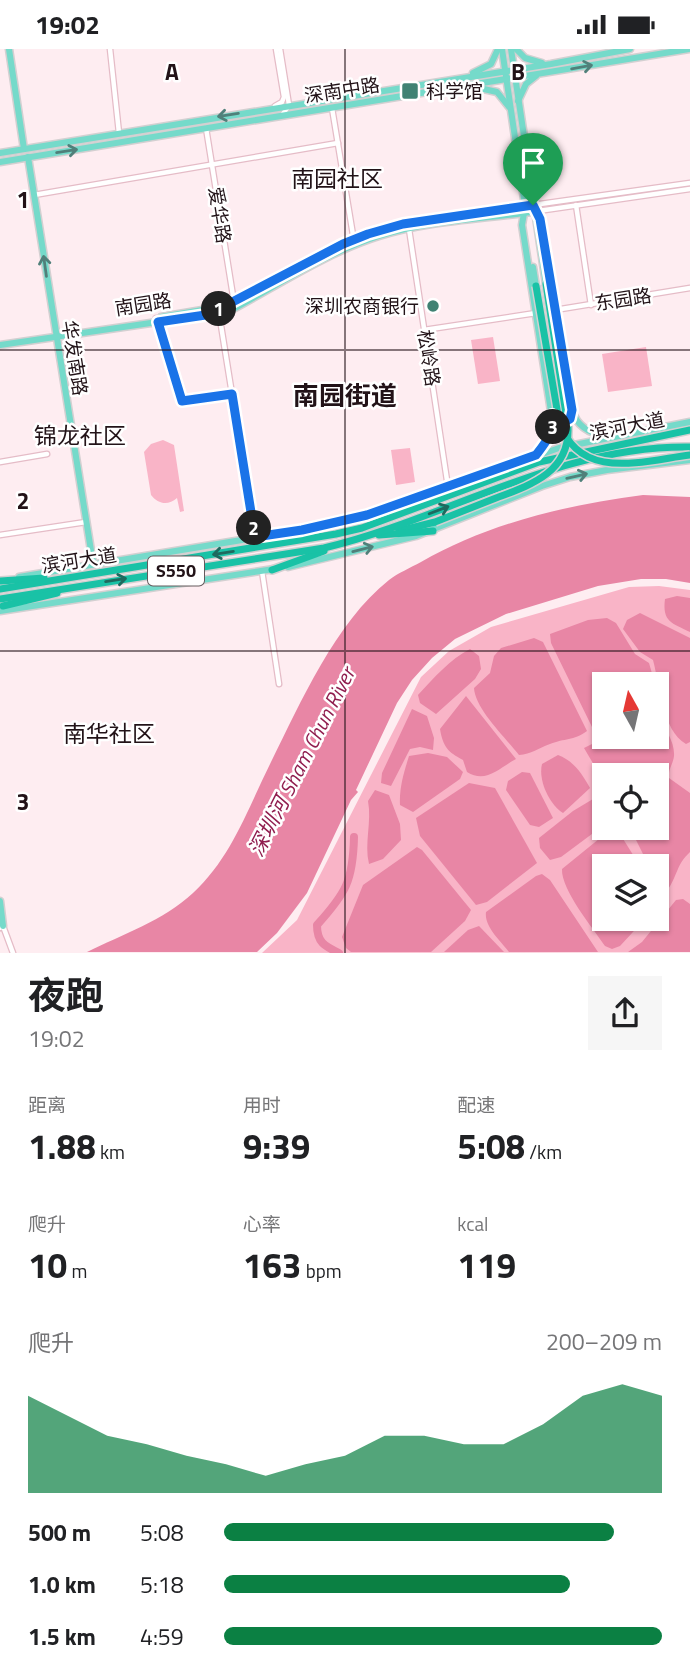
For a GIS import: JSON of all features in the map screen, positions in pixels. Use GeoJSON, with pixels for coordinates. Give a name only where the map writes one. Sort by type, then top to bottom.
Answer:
{"type":"FeatureCollection","features":[{"type":"Feature","properties":{"kind":"highway"},"geometry":{"type":"LineString","coordinates":[[392,533],[435,522],[537,482],[562,459],[567,446],[568,427],[546,284]]}},
{"type":"Feature","properties":{"kind":"highway"},"geometry":{"type":"LineString","coordinates":[[536,286],[559,421],[577,450],[591,459],[615,464],[690,457]]}},
{"type":"Feature","properties":{"kind":"highway","name":"滨河大道"},"geometry":{"type":"LineString","coordinates":[[0,589],[317,538],[362,528],[539,462],[690,432]]}},
{"type":"Feature","properties":{"kind":"highway","name":"滨河大道"},"geometry":{"type":"LineString","coordinates":[[1,606],[43,598],[84,585],[297,553],[352,541],[561,465],[584,459],[690,445]]}},
{"type":"Feature","properties":{"kind":"highway"},"geometry":{"type":"LineString","coordinates":[[362,528],[423,497]]}},
{"type":"Feature","properties":{"kind":"highway"},"geometry":{"type":"LineString","coordinates":[[364,537],[433,531]]}},
{"type":"Feature","properties":{"kind":"highway"},"geometry":{"type":"LineString","coordinates":[[272,570],[352,541]]}},
{"type":"Feature","properties":{"kind":"highway"},"geometry":{"type":"LineString","coordinates":[[0,581],[80,576]]}},
{"type":"Feature","properties":{"kind":"main road"},"geometry":{"type":"LineString","coordinates":[[11,49],[26,148]]}},
{"type":"Feature","properties":{"kind":"main road"},"geometry":{"type":"LineString","coordinates":[[500,49],[535,209],[572,410],[577,422],[586,431],[619,436]]}},
{"type":"Feature","properties":{"kind":"main road"},"geometry":{"type":"LineString","coordinates":[[465,77],[486,67],[500,49]]}},
{"type":"Feature","properties":{"kind":"main road"},"geometry":{"type":"LineString","coordinates":[[513,49],[526,58],[551,64]]}},
{"type":"Feature","properties":{"kind":"main road"},"geometry":{"type":"LineString","coordinates":[[513,49],[514,108],[524,199],[522,225],[553,427],[550,436],[536,455]]}},
{"type":"Feature","properties":{"kind":"main road","name":"深南中路"},"geometry":{"type":"LineString","coordinates":[[0,153],[630,49]]}},
{"type":"Feature","properties":{"kind":"main road","name":"深南中路"},"geometry":{"type":"LineString","coordinates":[[0,162],[514,79],[642,53],[685,49]]}},
{"type":"Feature","properties":{"kind":"main road"},"geometry":{"type":"LineString","coordinates":[[514,108],[526,84],[542,74]]}},
{"type":"Feature","properties":{"kind":"main road"},"geometry":{"type":"LineString","coordinates":[[470,85],[497,92],[514,108]]}},
{"type":"Feature","properties":{"kind":"main road","name":"华发南路"},"geometry":{"type":"LineString","coordinates":[[28,157],[93,563]]}},
{"type":"Feature","properties":{"kind":"main road"},"geometry":{"type":"LineString","coordinates":[[523,209],[536,286]]}},
{"type":"Feature","properties":{"kind":"main road","name":"南园路"},"geometry":{"type":"LineString","coordinates":[[0,343],[235,308],[354,242],[409,229],[523,209]]}},
{"type":"Feature","properties":{"kind":"main road"},"geometry":{"type":"LineString","coordinates":[[535,209],[546,284]]}},
{"type":"Feature","properties":{"kind":"main road","name":"南园路"},"geometry":{"type":"LineString","coordinates":[[219,311],[354,242],[403,224],[535,209]]}},
{"type":"Feature","properties":{"kind":"main road"},"geometry":{"type":"LineString","coordinates":[[552,415],[555,421],[565,423],[570,419],[572,410]]}},
{"type":"Feature","properties":{"kind":"main road"},"geometry":{"type":"LineString","coordinates":[[0,581],[339,522],[423,497],[536,455],[690,422]]}},
{"type":"Feature","properties":{"kind":"main road"},"geometry":{"type":"LineString","coordinates":[[1,606],[46,604],[302,564],[433,531],[570,477],[690,457]]}},
{"type":"Feature","properties":{"kind":"main road"},"geometry":{"type":"LineString","coordinates":[[0,901],[1,925]]}},
{"type":"Feature","properties":{"kind":"street"},"geometry":{"type":"LineString","coordinates":[[110,49],[119,133]]}},
{"type":"Feature","properties":{"kind":"street"},"geometry":{"type":"LineString","coordinates":[[278,49],[289,105],[279,117]]}},
{"type":"Feature","properties":{"kind":"street"},"geometry":{"type":"LineString","coordinates":[[271,108],[284,100],[278,49]]}},
{"type":"Feature","properties":{"kind":"street"},"geometry":{"type":"LineString","coordinates":[[332,108],[354,242]]}},
{"type":"Feature","properties":{"kind":"street","name":"爱华路"},"geometry":{"type":"LineString","coordinates":[[206,128],[234,302]]}},
{"type":"Feature","properties":{"kind":"street"},"geometry":{"type":"LineString","coordinates":[[34,195],[338,143]]}},
{"type":"Feature","properties":{"kind":"street","name":"南园路"},"geometry":{"type":"LineString","coordinates":[[535,209],[690,183]]}},
{"type":"Feature","properties":{"kind":"street","name":"南园路"},"geometry":{"type":"LineString","coordinates":[[535,209],[690,189]]}},
{"type":"Feature","properties":{"kind":"street"},"geometry":{"type":"LineString","coordinates":[[576,205],[591,305]]}},
{"type":"Feature","properties":{"kind":"street","name":"松岭路"},"geometry":{"type":"LineString","coordinates":[[409,229],[448,487]]}},
{"type":"Feature","properties":{"kind":"street","name":"东园路"},"geometry":{"type":"LineString","coordinates":[[555,310],[690,288]]}},
{"type":"Feature","properties":{"kind":"street"},"geometry":{"type":"LineString","coordinates":[[219,311],[255,537]]}},
{"type":"Feature","properties":{"kind":"street"},"geometry":{"type":"LineString","coordinates":[[424,330],[536,313]]}},
{"type":"Feature","properties":{"kind":"street"},"geometry":{"type":"LineString","coordinates":[[157,320],[182,401],[232,394]]}},
{"type":"Feature","properties":{"kind":"street"},"geometry":{"type":"LineString","coordinates":[[0,462],[47,454]]}},
{"type":"Feature","properties":{"kind":"street"},"geometry":{"type":"LineString","coordinates":[[0,535],[86,522]]}},
{"type":"Feature","properties":{"kind":"street"},"geometry":{"type":"LineString","coordinates":[[262,572],[279,684]]}},
{"type":"Feature","properties":{"kind":"street"},"geometry":{"type":"LineString","coordinates":[[1,925],[13,953]]}},
{"type":"Feature","properties":{"kind":"shaded area"},"geometry":{"type":"Polygon","coordinates":[[[493,337],[500,381],[478,384],[471,340],[493,337]]]}},
{"type":"Feature","properties":{"kind":"shaded area"},"geometry":{"type":"Polygon","coordinates":[[[646,347],[652,386],[608,392],[602,354],[646,347]]]}},
{"type":"Feature","properties":{"kind":"shaded area"},"geometry":{"type":"Polygon","coordinates":[[[163,440],[174,445],[184,511],[180,512],[177,498],[163,503],[151,495],[144,452],[151,444],[163,440]]]}},
{"type":"Feature","properties":{"kind":"shaded area"},"geometry":{"type":"Polygon","coordinates":[[[410,448],[415,482],[396,485],[391,450],[410,448]]]}},
{"type":"Feature","properties":{"kind":"shaded area"},"geometry":{"type":"Polygon","coordinates":[[[659,586],[690,590],[690,952],[262,953],[297,920],[421,677],[449,651],[491,627],[629,587],[659,586]]]}},
{"type":"Feature","properties":{"kind":"water","name":"深圳河 Sham Chun River"},"geometry":{"type":"Polygon","coordinates":[[[643,495],[690,497],[690,583],[641,579],[598,586],[506,614],[455,639],[432,658],[412,680],[397,703],[356,790],[358,792],[351,800],[307,893],[277,933],[257,952],[87,952],[169,911],[207,879],[229,848],[294,714],[321,665],[352,618],[389,580],[447,548],[501,526],[557,510],[643,495]]]}},
{"type":"Feature","properties":{"kind":"water"},"geometry":{"type":"Polygon","coordinates":[[[677,596],[690,598],[690,632],[670,621],[665,613],[665,599],[677,596]]]}},
{"type":"Feature","properties":{"kind":"water"},"geometry":{"type":"Polygon","coordinates":[[[640,613],[690,638],[690,742],[686,744],[669,722],[669,672],[655,672],[653,660],[640,652],[623,629],[627,620],[640,613]]]}},
{"type":"Feature","properties":{"kind":"water"},"geometry":{"type":"Polygon","coordinates":[[[607,618],[616,623],[635,654],[649,663],[652,672],[592,672],[592,727],[551,643],[550,634],[588,620],[607,618]]]}},
{"type":"Feature","properties":{"kind":"water"},"geometry":{"type":"Polygon","coordinates":[[[534,638],[543,642],[587,731],[519,755],[485,714],[474,688],[490,673],[494,656],[501,648],[534,638]]]}},
{"type":"Feature","properties":{"kind":"water"},"geometry":{"type":"Polygon","coordinates":[[[470,649],[479,656],[481,669],[475,679],[436,714],[420,703],[418,695],[449,663],[470,649]]]}},
{"type":"Feature","properties":{"kind":"water"},"geometry":{"type":"Polygon","coordinates":[[[466,696],[516,759],[486,776],[467,772],[463,760],[447,748],[441,735],[440,729],[466,696]]]}},
{"type":"Feature","properties":{"kind":"water"},"geometry":{"type":"Polygon","coordinates":[[[412,709],[427,716],[434,738],[433,750],[420,747],[410,749],[391,786],[381,783],[382,773],[412,709]]]}},
{"type":"Feature","properties":{"kind":"water"},"geometry":{"type":"Polygon","coordinates":[[[669,737],[674,756],[669,772],[669,763],[593,763],[584,748],[592,744],[592,749],[669,749],[669,737]]]}},
{"type":"Feature","properties":{"kind":"water"},"geometry":{"type":"Polygon","coordinates":[[[428,753],[447,757],[463,772],[460,779],[413,812],[400,805],[404,774],[409,756],[428,753]]]}},
{"type":"Feature","properties":{"kind":"water"},"geometry":{"type":"Polygon","coordinates":[[[558,755],[573,764],[590,788],[563,813],[549,798],[541,770],[542,764],[558,755]]]}},
{"type":"Feature","properties":{"kind":"water"},"geometry":{"type":"Polygon","coordinates":[[[522,772],[530,773],[553,818],[539,827],[530,825],[506,790],[508,781],[522,772]]]}},
{"type":"Feature","properties":{"kind":"water"},"geometry":{"type":"Polygon","coordinates":[[[669,778],[690,793],[690,852],[682,861],[669,887],[669,854],[643,854],[636,840],[669,840],[669,778]]]}},
{"type":"Feature","properties":{"kind":"water"},"geometry":{"type":"Polygon","coordinates":[[[469,783],[495,788],[537,863],[487,902],[476,905],[420,836],[416,818],[469,783]]]}},
{"type":"Feature","properties":{"kind":"water"},"geometry":{"type":"Polygon","coordinates":[[[375,790],[389,795],[400,824],[401,840],[383,859],[369,864],[368,801],[375,790]]]}},
{"type":"Feature","properties":{"kind":"water"},"geometry":{"type":"Polygon","coordinates":[[[592,800],[592,834],[561,857],[550,860],[540,848],[539,838],[592,800]]]}},
{"type":"Feature","properties":{"kind":"water"},"geometry":{"type":"Polygon","coordinates":[[[598,840],[624,840],[632,854],[592,854],[592,928],[567,887],[562,869],[598,840]]]}},
{"type":"Feature","properties":{"kind":"water"},"geometry":{"type":"Polygon","coordinates":[[[417,847],[471,910],[465,921],[431,952],[351,952],[346,948],[342,937],[363,885],[417,847]]]}},
{"type":"Feature","properties":{"kind":"water"},"geometry":{"type":"Polygon","coordinates":[[[542,874],[550,880],[598,952],[509,952],[494,933],[486,918],[486,912],[542,874]]]}},
{"type":"Feature","properties":{"kind":"water"},"geometry":{"type":"Polygon","coordinates":[[[683,899],[690,904],[690,952],[628,952],[651,931],[669,931],[669,909],[676,900],[683,899]]]}},
{"type":"Feature","properties":{"kind":"water"},"geometry":{"type":"Polygon","coordinates":[[[479,926],[504,952],[444,952],[468,930],[479,926]]]}},
{"type":"Feature","properties":{"kind":"water"},"geometry":{"type":"Polygon","coordinates":[[[594,931],[634,931],[620,946],[612,949],[605,946],[594,931]]]}},
{"type":"Feature","properties":{"kind":"waterway"},"geometry":{"type":"LineString","coordinates":[[339,953],[322,943],[317,925],[335,904],[350,876],[354,837]]}},
{"type":"Feature","properties":{"kind":"place","name":"科学馆"},"geometry":{"type":"Point","coordinates":[410,91]}},
{"type":"Feature","properties":{"kind":"place","name":"深圳农商银行"},"geometry":{"type":"Point","coordinates":[433,306]}},
{"type":"Feature","properties":{"kind":"district","name":"南园社区"},"geometry":{"type":"Point","coordinates":[337,179]}},
{"type":"Feature","properties":{"kind":"district","name":"南园街道"},"geometry":{"type":"Point","coordinates":[345,396]}},
{"type":"Feature","properties":{"kind":"district","name":"锦龙社区"},"geometry":{"type":"Point","coordinates":[80,436]}},
{"type":"Feature","properties":{"kind":"district","name":"南华社区"},"geometry":{"type":"Point","coordinates":[109,734]}},
{"type":"Feature","properties":{"kind":"route"},"geometry":{"type":"LineString","coordinates":[[533,205],[540,219],[572,410],[570,419],[562,423],[555,421],[552,415],[553,427],[550,436],[536,455],[367,515],[302,530],[255,537],[232,394],[182,401],[158,322],[219,313],[219,309],[293,270],[343,244],[378,230],[533,205]]}}]}
